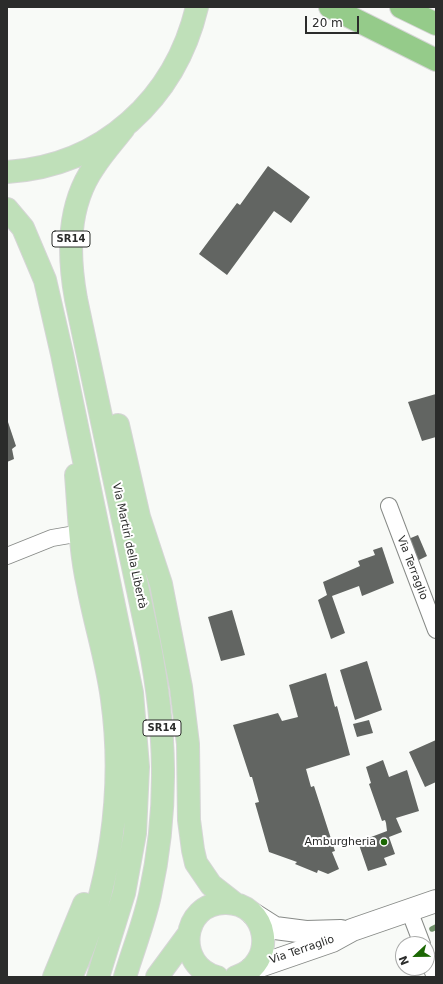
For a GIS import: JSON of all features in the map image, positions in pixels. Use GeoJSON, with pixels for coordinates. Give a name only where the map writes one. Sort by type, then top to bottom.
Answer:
{"type":"FeatureCollection","features":[{"type":"Feature","properties":{"kind":"highway"},"geometry":{"type":"LineString","coordinates":[[330,7],[436,60]]}},
{"type":"Feature","properties":{"kind":"highway"},"geometry":{"type":"LineString","coordinates":[[400,7],[436,24]]}},
{"type":"Feature","properties":{"kind":"main road","name":"SR14"},"geometry":{"type":"LineString","coordinates":[[7,172],[32,169],[65,160],[83,153],[124,128],[147,104],[170,74],[186,42],[197,7]]}},
{"type":"Feature","properties":{"kind":"main road","name":"Via Martiri della Libertà"},"geometry":{"type":"LineString","coordinates":[[124,128],[87,178],[78,200],[72,223],[70,248],[71,272],[159,692],[163,739],[163,797],[156,866],[146,909],[126,972]]}},
{"type":"Feature","properties":{"kind":"main road"},"geometry":{"type":"LineString","coordinates":[[7,209],[23,228],[45,280],[73,406],[75,468],[87,586],[112,699],[116,770],[110,840],[96,912],[86,944],[71,977]]}},
{"type":"Feature","properties":{"kind":"main road","name":"SR14"},"geometry":{"type":"LineString","coordinates":[[91,363],[119,427],[139,517],[161,584],[177,664],[187,731],[189,820],[192,850],[196,863],[211,885],[234,903]]}},
{"type":"Feature","properties":{"kind":"main road","name":"SR14"},"geometry":{"type":"LineString","coordinates":[[73,406],[132,693],[138,767],[137,806],[130,864],[117,918],[98,977]]}},
{"type":"Feature","properties":{"kind":"main road"},"geometry":{"type":"LineString","coordinates":[[54,977],[67,950],[110,840]]}},
{"type":"Feature","properties":{"kind":"main road","name":"Via Terraglio"},"geometry":{"type":"LineString","coordinates":[[253,914],[275,928],[306,932],[417,929],[436,901]]}},
{"type":"Feature","properties":{"kind":"main road"},"geometry":{"type":"LineString","coordinates":[[157,977],[188,936],[196,916],[207,907],[220,903],[234,903],[244,907],[253,914],[260,924],[264,942],[259,959],[243,973]]}},
{"type":"Feature","properties":{"kind":"main road","name":"Via Terraglio"},"geometry":{"type":"LineString","coordinates":[[243,973],[332,941],[352,930]]}},
{"type":"Feature","properties":{"kind":"main road"},"geometry":{"type":"LineString","coordinates":[[188,936],[189,950],[195,963],[206,973],[217,977]]}},
{"type":"Feature","properties":{"kind":"street","name":"Via Terraglio"},"geometry":{"type":"LineString","coordinates":[[389,506],[436,630]]}},
{"type":"Feature","properties":{"kind":"street"},"geometry":{"type":"LineString","coordinates":[[7,556],[52,538],[81,533]]}},
{"type":"Feature","properties":{"kind":"building"},"geometry":{"type":"Polygon","coordinates":[[[268,166],[310,197],[291,223],[274,211],[227,275],[199,254],[237,203],[240,205],[268,166]]]}},
{"type":"Feature","properties":{"kind":"building"},"geometry":{"type":"Polygon","coordinates":[[[436,394],[436,437],[422,441],[408,402],[436,394]]]}},
{"type":"Feature","properties":{"kind":"building"},"geometry":{"type":"Polygon","coordinates":[[[7,419],[16,446],[12,449],[14,459],[7,462],[7,419]]]}},
{"type":"Feature","properties":{"kind":"building"},"geometry":{"type":"Polygon","coordinates":[[[418,535],[427,556],[415,562],[406,540],[418,535]]]}},
{"type":"Feature","properties":{"kind":"building"},"geometry":{"type":"Polygon","coordinates":[[[382,547],[394,583],[362,596],[359,586],[332,596],[345,633],[331,639],[318,600],[327,595],[323,582],[360,566],[358,561],[375,555],[373,550],[382,547]]]}},
{"type":"Feature","properties":{"kind":"building"},"geometry":{"type":"Polygon","coordinates":[[[232,610],[245,655],[221,661],[208,617],[232,610]]]}},
{"type":"Feature","properties":{"kind":"building"},"geometry":{"type":"Polygon","coordinates":[[[367,661],[382,710],[355,720],[340,670],[367,661]]]}},
{"type":"Feature","properties":{"kind":"building"},"geometry":{"type":"Polygon","coordinates":[[[326,673],[335,707],[337,706],[350,755],[306,769],[311,787],[314,786],[335,851],[332,852],[339,869],[328,874],[318,870],[317,873],[295,864],[297,862],[269,852],[255,803],[259,802],[252,777],[250,777],[233,725],[278,713],[282,721],[298,717],[289,685],[326,673]]]}},
{"type":"Feature","properties":{"kind":"building"},"geometry":{"type":"Polygon","coordinates":[[[369,720],[373,733],[357,737],[353,724],[369,720]]]}},
{"type":"Feature","properties":{"kind":"building"},"geometry":{"type":"Polygon","coordinates":[[[436,740],[436,782],[425,787],[409,752],[436,740]]]}},
{"type":"Feature","properties":{"kind":"building"},"geometry":{"type":"Polygon","coordinates":[[[383,760],[389,777],[407,770],[419,811],[396,818],[402,832],[389,837],[395,854],[384,858],[387,865],[368,871],[358,842],[387,831],[385,820],[382,821],[369,784],[371,783],[366,767],[383,760]]]}},
{"type":"Feature","properties":{"kind":"waterway"},"geometry":{"type":"LineString","coordinates":[[432,929],[436,927]]}},
{"type":"Feature","properties":{"kind":"place","name":"Amburgheria"},"geometry":{"type":"Point","coordinates":[384,842]}}]}
